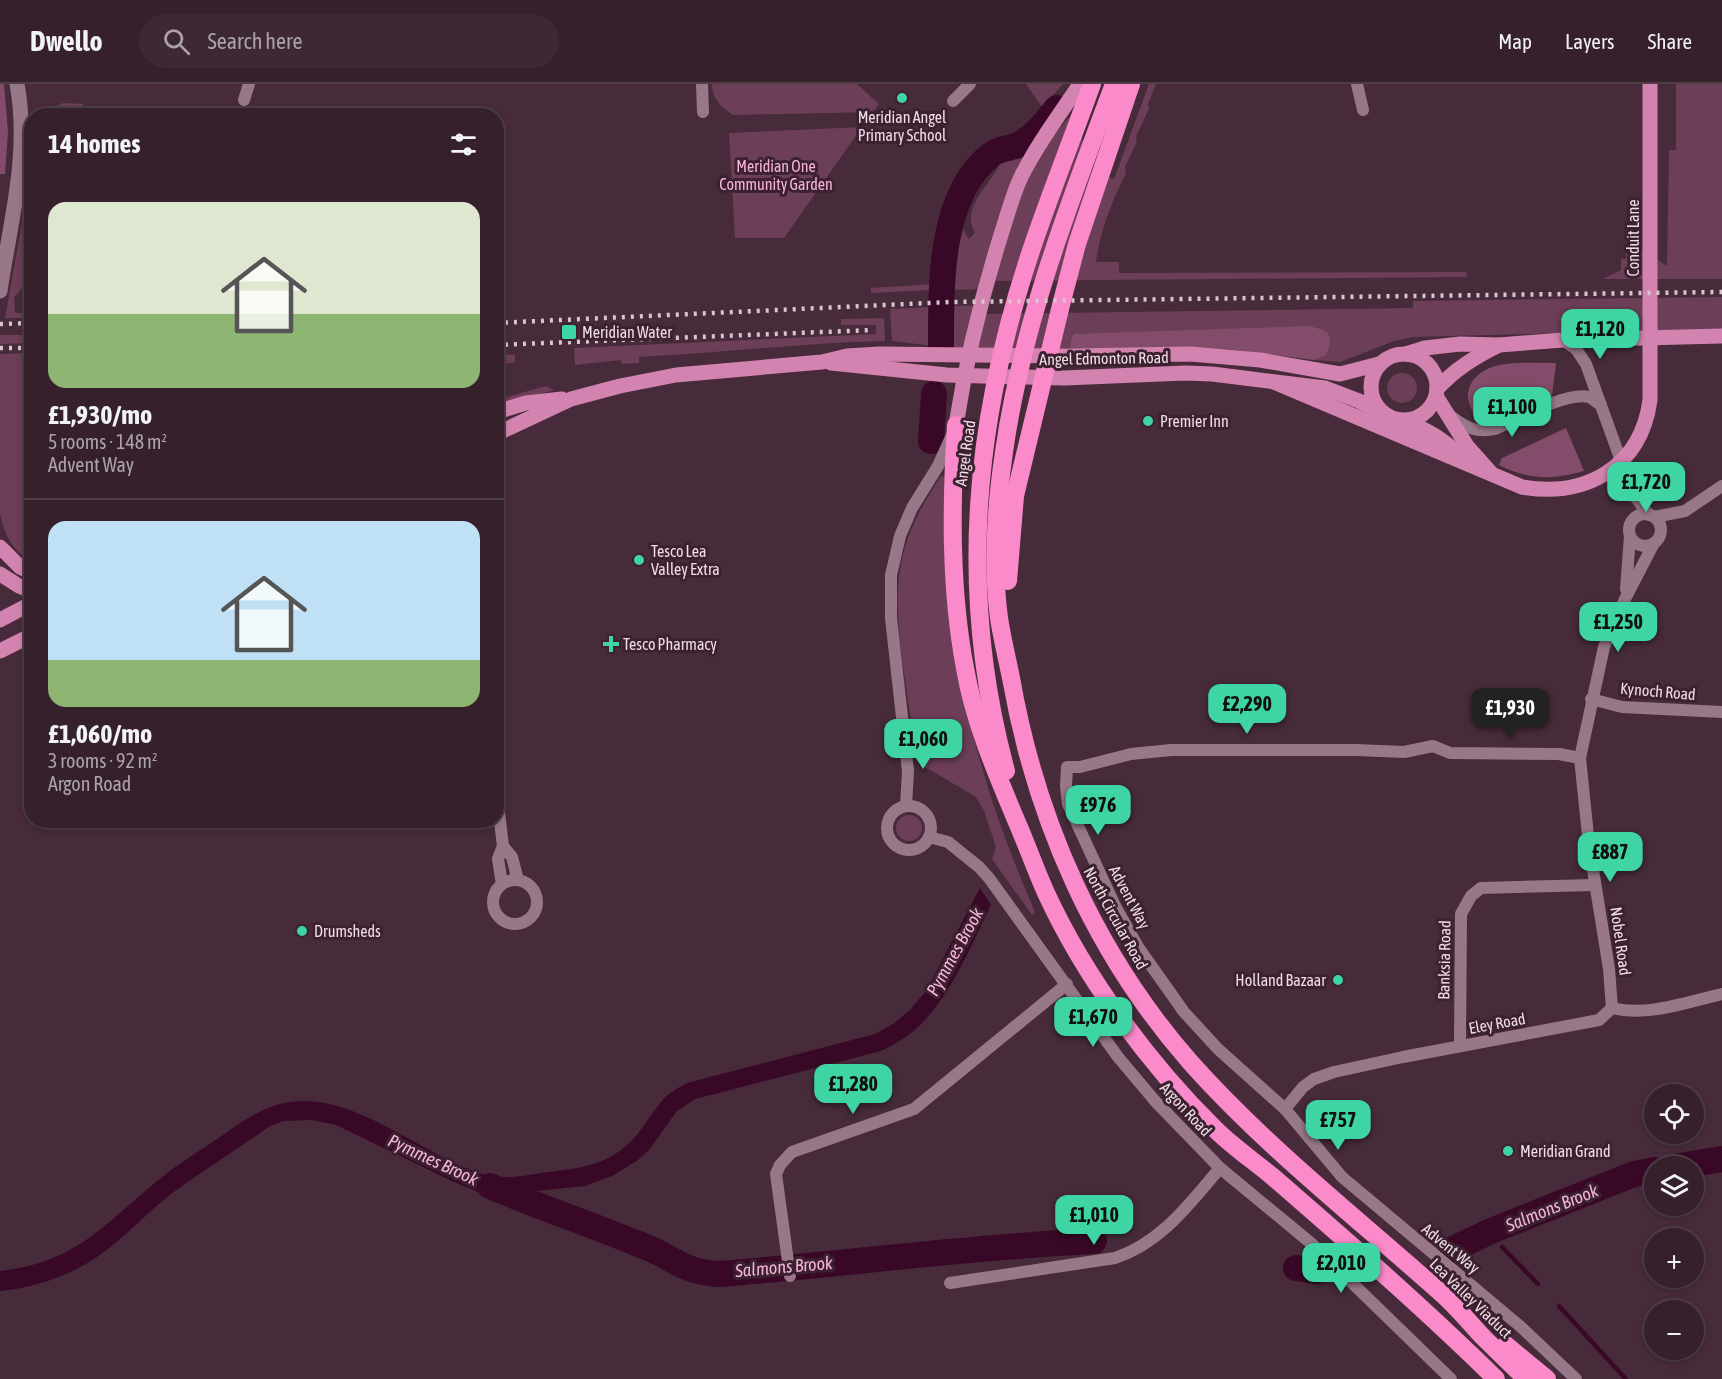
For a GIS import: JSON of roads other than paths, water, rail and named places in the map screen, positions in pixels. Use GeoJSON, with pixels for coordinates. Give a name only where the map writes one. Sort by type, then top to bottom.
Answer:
{"type":"FeatureCollection","features":[{"type":"Feature","properties":{"kind":"highway","name":"Angel Road"},"geometry":{"type":"LineString","coordinates":[[1024,838],[991,707],[980,626],[976,575],[976,528],[983,451],[996,378],[1018,292],[1092,84]]}},
{"type":"Feature","properties":{"kind":"highway"},"geometry":{"type":"LineString","coordinates":[[1007,655],[999,619],[996,543],[1004,452],[1028,332],[1060,228],[1114,84]]}},
{"type":"Feature","properties":{"kind":"highway"},"geometry":{"type":"LineString","coordinates":[[1007,655],[1008,591],[1015,496],[1071,265],[1131,84]]}},
{"type":"Feature","properties":{"kind":"highway"},"geometry":{"type":"LineString","coordinates":[[956,425],[951,445],[954,541],[964,667],[976,718],[991,761],[1048,896],[1074,946],[1126,1026],[1181,1094],[1217,1131],[1430,1315],[1496,1379]]}},
{"type":"Feature","properties":{"kind":"highway","name":"North Circular Road"},"geometry":{"type":"LineString","coordinates":[[1007,655],[1019,725],[1042,806],[1082,901],[1108,948],[1132,986],[1193,1065],[1230,1104],[1306,1174]]}},
{"type":"Feature","properties":{"kind":"highway","name":"Lea Valley Viaduct"},"geometry":{"type":"LineString","coordinates":[[1306,1174],[1446,1297],[1526,1379]]}},
{"type":"Feature","properties":{"kind":"highway"},"geometry":{"type":"LineString","coordinates":[[1446,1297],[1546,1379]]}},
{"type":"Feature","properties":{"kind":"highway"},"geometry":{"type":"LineString","coordinates":[[1430,1315],[1480,1379]]}},
{"type":"Feature","properties":{"kind":"main road"},"geometry":{"type":"LineString","coordinates":[[956,425],[968,358],[983,295],[1013,199],[1035,153],[1080,84]]}},
{"type":"Feature","properties":{"kind":"main road","name":"Conduit Lane"},"geometry":{"type":"LineString","coordinates":[[1400,421],[1429,431],[1445,442],[1471,467],[1514,485],[1538,490],[1576,487],[1602,477],[1623,460],[1639,437],[1648,410],[1651,387],[1650,84]]}},
{"type":"Feature","properties":{"kind":"main road"},"geometry":{"type":"LineString","coordinates":[[1406,354],[1425,348],[1460,344],[1498,345],[1563,340],[1722,336]]}},
{"type":"Feature","properties":{"kind":"main road"},"geometry":{"type":"LineString","coordinates":[[1437,393],[1436,379],[1432,369],[1416,356],[1406,354],[1396,354],[1378,364],[1370,385],[1371,396],[1382,413],[1400,421],[1412,420],[1423,415],[1432,405],[1447,378],[1470,359],[1498,345]]}},
{"type":"Feature","properties":{"kind":"main road","name":"Angel Edmonton Road"},"geometry":{"type":"LineString","coordinates":[[504,410],[526,403],[571,399],[676,375],[822,362],[847,356],[879,354],[1068,356],[1191,354],[1260,360],[1340,374],[1378,364]]}},
{"type":"Feature","properties":{"kind":"main road","name":"Angel Edmonton Road"},"geometry":{"type":"LineString","coordinates":[[822,362],[947,375],[1064,378],[1185,374],[1234,376],[1325,388],[1382,413]]}},
{"type":"Feature","properties":{"kind":"main road"},"geometry":{"type":"LineString","coordinates":[[1274,382],[1420,443],[1471,467]]}},
{"type":"Feature","properties":{"kind":"main road","name":"Conduit Lane"},"geometry":{"type":"LineString","coordinates":[[1437,393],[1444,410],[1467,446],[1493,475]]}},
{"type":"Feature","properties":{"kind":"main road","name":"Angel Edmonton Road"},"geometry":{"type":"LineString","coordinates":[[504,430],[571,399]]}},
{"type":"Feature","properties":{"kind":"main road"},"geometry":{"type":"LineString","coordinates":[[0,547],[24,569]]}},
{"type":"Feature","properties":{"kind":"main road"},"geometry":{"type":"LineString","coordinates":[[0,574],[24,588]]}},
{"type":"Feature","properties":{"kind":"main road"},"geometry":{"type":"LineString","coordinates":[[0,620],[24,607]]}},
{"type":"Feature","properties":{"kind":"main road"},"geometry":{"type":"LineString","coordinates":[[0,651],[24,639]]}},
{"type":"Feature","properties":{"kind":"street"},"geometry":{"type":"LineString","coordinates":[[0,291],[22,139],[17,84]]}},
{"type":"Feature","properties":{"kind":"street"},"geometry":{"type":"LineString","coordinates":[[244,100],[249,84]]}},
{"type":"Feature","properties":{"kind":"street"},"geometry":{"type":"LineString","coordinates":[[702,84],[703,112]]}},
{"type":"Feature","properties":{"kind":"street"},"geometry":{"type":"LineString","coordinates":[[953,100],[970,84]]}},
{"type":"Feature","properties":{"kind":"street"},"geometry":{"type":"LineString","coordinates":[[1357,84],[1363,110]]}},
{"type":"Feature","properties":{"kind":"street","name":"Nobel Road"},"geometry":{"type":"LineString","coordinates":[[1563,340],[1576,349],[1586,364],[1633,494],[1660,526],[1660,534],[1625,599],[1604,647],[1580,758],[1595,885],[1609,969],[1612,1008]]}},
{"type":"Feature","properties":{"kind":"street"},"geometry":{"type":"LineString","coordinates":[[1444,410],[1464,427],[1487,431],[1556,401],[1588,397],[1601,405]]}},
{"type":"Feature","properties":{"kind":"street"},"geometry":{"type":"LineString","coordinates":[[906,806],[908,771],[891,618],[891,575],[900,536],[912,508],[951,445]]}},
{"type":"Feature","properties":{"kind":"street"},"geometry":{"type":"LineString","coordinates":[[1654,543],[1642,546],[1633,541],[1629,532],[1634,519],[1639,516],[1685,511],[1722,486]]}},
{"type":"Feature","properties":{"kind":"street","name":"Nobel Road"},"geometry":{"type":"LineString","coordinates":[[1625,599],[1633,494]]}},
{"type":"Feature","properties":{"kind":"street","name":"Kynoch Road"},"geometry":{"type":"LineString","coordinates":[[1591,699],[1622,706],[1722,712]]}},
{"type":"Feature","properties":{"kind":"street","name":"Advent Way"},"geometry":{"type":"LineString","coordinates":[[1576,1379],[1521,1327],[1342,1177],[1285,1109],[1201,1032],[1138,947],[1115,906],[1068,804],[1066,786],[1067,767],[1080,767],[1131,754],[1171,750],[1404,752],[1433,746],[1450,753],[1559,754],[1580,758]]}},
{"type":"Feature","properties":{"kind":"street"},"geometry":{"type":"LineString","coordinates":[[906,806],[919,808],[928,817],[931,830],[929,837],[921,847],[909,850],[891,843],[887,823],[894,811],[906,806]]}},
{"type":"Feature","properties":{"kind":"street"},"geometry":{"type":"LineString","coordinates":[[501,828],[503,846],[498,859],[502,884]]}},
{"type":"Feature","properties":{"kind":"street","name":"Argon Road"},"geometry":{"type":"LineString","coordinates":[[929,837],[948,842],[979,867],[1067,984],[1118,1057],[1155,1101],[1220,1168],[1312,1244],[1451,1379]]}},
{"type":"Feature","properties":{"kind":"street"},"geometry":{"type":"LineString","coordinates":[[503,846],[512,857],[518,880]]}},
{"type":"Feature","properties":{"kind":"street"},"geometry":{"type":"LineString","coordinates":[[518,880],[532,888],[537,899],[534,914],[521,924],[507,923],[497,914],[493,902],[502,884],[518,880]]}},
{"type":"Feature","properties":{"kind":"street","name":"Banksia Road"},"geometry":{"type":"LineString","coordinates":[[1460,1046],[1461,914],[1471,896],[1481,888],[1595,885]]}},
{"type":"Feature","properties":{"kind":"street"},"geometry":{"type":"LineString","coordinates":[[790,1275],[776,1174],[786,1158],[792,1152],[914,1109],[1067,984]]}},
{"type":"Feature","properties":{"kind":"street"},"geometry":{"type":"LineString","coordinates":[[1612,1008],[1629,1012],[1653,1010],[1722,994]]}},
{"type":"Feature","properties":{"kind":"street","name":"Eley Road"},"geometry":{"type":"LineString","coordinates":[[1285,1109],[1303,1087],[1314,1079],[1334,1072],[1599,1020],[1612,1008]]}},
{"type":"Feature","properties":{"kind":"street"},"geometry":{"type":"LineString","coordinates":[[950,1282],[1115,1258],[1130,1253],[1147,1243],[1184,1212],[1220,1168]]}},
{"type":"Feature","properties":{"kind":"water"},"geometry":{"type":"Polygon","coordinates":[[[980,888],[991,905],[944,996],[914,1031],[881,1051],[695,1099],[676,1112],[650,1149],[638,1160],[614,1175],[585,1186],[488,1196],[336,1125],[312,1120],[284,1121],[270,1126],[175,1191],[85,1265],[44,1282],[0,1291],[0,1271],[27,1266],[70,1250],[106,1225],[181,1163],[247,1119],[280,1104],[307,1101],[333,1105],[360,1114],[439,1155],[490,1176],[520,1176],[578,1168],[599,1162],[625,1147],[664,1098],[687,1083],[875,1034],[893,1024],[910,1010],[926,991],[980,888]]]}},
{"type":"Feature","properties":{"kind":"waterway","name":"Pymmes Brook"},"geometry":{"type":"LineString","coordinates":[[941,346],[943,269],[953,217],[962,192],[975,171],[992,154],[1030,138],[1057,108]]}},
{"type":"Feature","properties":{"kind":"waterway","name":"Pymmes Brook"},"geometry":{"type":"LineString","coordinates":[[931,441],[934,394]]}},
{"type":"Feature","properties":{"kind":"waterway","name":"Salmons Brook"},"geometry":{"type":"LineString","coordinates":[[1704,1162],[1722,1159]]}},
{"type":"Feature","properties":{"kind":"waterway","name":"Salmons Brook"},"geometry":{"type":"LineString","coordinates":[[1451,1250],[1491,1231],[1644,1172]]}},
{"type":"Feature","properties":{"kind":"waterway","name":"Salmons Brook"},"geometry":{"type":"LineString","coordinates":[[490,1186],[646,1247],[688,1268],[707,1273],[719,1274],[1000,1247],[1094,1241]]}},
{"type":"Feature","properties":{"kind":"waterway"},"geometry":{"type":"LineString","coordinates":[[1502,1247],[1538,1284]]}},
{"type":"Feature","properties":{"kind":"waterway","name":"Salmons Brook"},"geometry":{"type":"LineString","coordinates":[[1296,1268],[1316,1271]]}},
{"type":"Feature","properties":{"kind":"waterway"},"geometry":{"type":"LineString","coordinates":[[1559,1306],[1626,1379]]}},
{"type":"Feature","properties":{"kind":"railway"},"geometry":{"type":"LineString","coordinates":[[504,323],[950,302],[1722,292]]}},
{"type":"Feature","properties":{"kind":"railway"},"geometry":{"type":"LineString","coordinates":[[0,324],[24,323]]}},
{"type":"Feature","properties":{"kind":"railway"},"geometry":{"type":"LineString","coordinates":[[504,345],[873,330]]}},
{"type":"Feature","properties":{"kind":"railway"},"geometry":{"type":"LineString","coordinates":[[0,348],[24,348]]}},
{"type":"Feature","properties":{"kind":"place","name":"Meridian Angel Primary School"},"geometry":{"type":"Point","coordinates":[902,98]}},
{"type":"Feature","properties":{"kind":"place","name":"Meridian Water"},"geometry":{"type":"Point","coordinates":[569,332]}},
{"type":"Feature","properties":{"kind":"place","name":"Premier Inn"},"geometry":{"type":"Point","coordinates":[1148,421]}},
{"type":"Feature","properties":{"kind":"place","name":"Tesco Lea Valley Extra"},"geometry":{"type":"Point","coordinates":[639,560]}},
{"type":"Feature","properties":{"kind":"place","name":"Tesco Pharmacy"},"geometry":{"type":"Point","coordinates":[611,644]}},
{"type":"Feature","properties":{"kind":"place","name":"Drumsheds"},"geometry":{"type":"Point","coordinates":[302,931]}},
{"type":"Feature","properties":{"kind":"place","name":"Holland Bazaar"},"geometry":{"type":"Point","coordinates":[1338,980]}},
{"type":"Feature","properties":{"kind":"place","name":"Meridian Grand"},"geometry":{"type":"Point","coordinates":[1508,1151]}},
{"type":"Feature","properties":{"kind":"park label","name":"Meridian One Community Garden"},"geometry":{"type":"Point","coordinates":[776,175]}}]}
